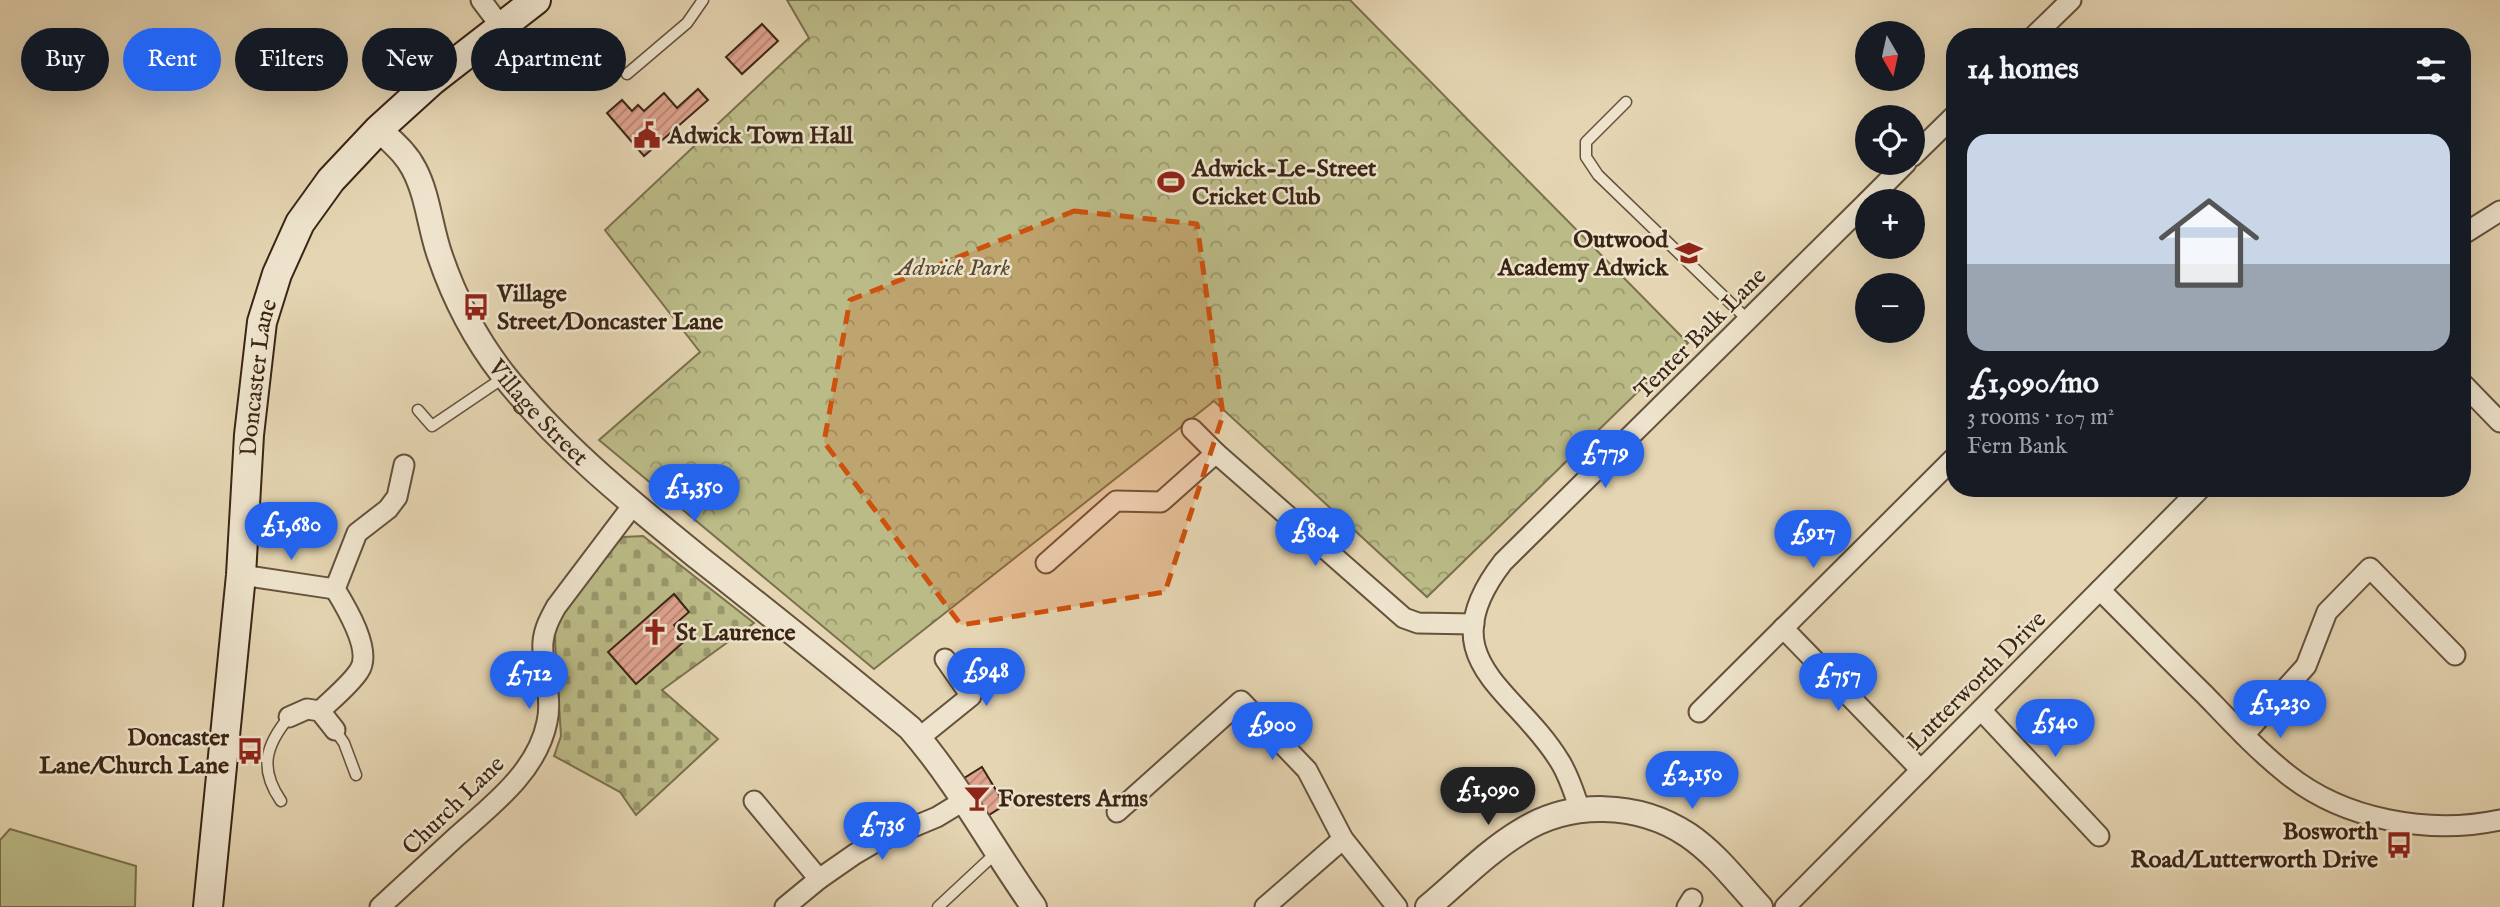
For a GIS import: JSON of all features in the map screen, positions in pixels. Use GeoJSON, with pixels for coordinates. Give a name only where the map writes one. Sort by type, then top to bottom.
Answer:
{"type":"FeatureCollection","features":[{"type":"Feature","properties":{"kind":"main road","name":"Doncaster Lane"},"geometry":{"type":"LineString","coordinates":[[502,28],[536,0]]}},
{"type":"Feature","properties":{"kind":"main road","name":"Doncaster Lane"},"geometry":{"type":"LineString","coordinates":[[208,907],[241,575],[249,435],[262,321],[277,274],[300,223],[331,180],[379,129],[433,80],[471,51]]}},
{"type":"Feature","properties":{"kind":"street"},"geometry":{"type":"LineString","coordinates":[[481,0],[502,28]]}},
{"type":"Feature","properties":{"kind":"street"},"geometry":{"type":"LineString","coordinates":[[2043,28],[2070,0]]}},
{"type":"Feature","properties":{"kind":"street"},"geometry":{"type":"LineString","coordinates":[[1925,144],[1946,124]]}},
{"type":"Feature","properties":{"kind":"street","name":"Village Street"},"geometry":{"type":"LineString","coordinates":[[379,129],[403,153],[415,170],[451,286],[505,377],[564,443],[634,505],[881,704],[919,738],[944,769],[1034,907]]}},
{"type":"Feature","properties":{"kind":"street","name":"Tenter Balk Lane"},"geometry":{"type":"LineString","coordinates":[[1879,189],[1894,175]]}},
{"type":"Feature","properties":{"kind":"street"},"geometry":{"type":"LineString","coordinates":[[2471,229],[2500,211]]}},
{"type":"Feature","properties":{"kind":"street","name":"Tenter Balk Lane"},"geometry":{"type":"LineString","coordinates":[[1580,810],[1559,760],[1539,734],[1495,687],[1482,666],[1476,649],[1474,624],[1485,585],[1503,562],[1855,213]]}},
{"type":"Feature","properties":{"kind":"street"},"geometry":{"type":"LineString","coordinates":[[2471,392],[2500,422]]}},
{"type":"Feature","properties":{"kind":"street"},"geometry":{"type":"LineString","coordinates":[[1192,429],[1404,618],[1418,623],[1474,624]]}},
{"type":"Feature","properties":{"kind":"street"},"geometry":{"type":"LineString","coordinates":[[1046,562],[1116,501],[1161,502],[1216,453]]}},
{"type":"Feature","properties":{"kind":"street"},"geometry":{"type":"LineString","coordinates":[[320,711],[360,670],[364,660],[357,631],[335,589],[357,533],[388,509],[397,497],[404,465]]}},
{"type":"Feature","properties":{"kind":"street"},"geometry":{"type":"LineString","coordinates":[[1699,712],[1946,466]]}},
{"type":"Feature","properties":{"kind":"street","name":"Lutterworth Drive"},"geometry":{"type":"LineString","coordinates":[[1785,907],[2193,497]]}},
{"type":"Feature","properties":{"kind":"street","name":"Church Lane"},"geometry":{"type":"LineString","coordinates":[[380,907],[502,796],[531,762],[541,743],[549,707],[543,660],[543,640],[547,624],[556,607],[634,505]]}},
{"type":"Feature","properties":{"kind":"street"},"geometry":{"type":"LineString","coordinates":[[2244,734],[2306,666],[2327,612],[2370,568],[2455,655]]}},
{"type":"Feature","properties":{"kind":"street"},"geometry":{"type":"LineString","coordinates":[[241,575],[335,589]]}},
{"type":"Feature","properties":{"kind":"street"},"geometry":{"type":"LineString","coordinates":[[2100,590],[2244,734],[2288,775],[2320,795],[2356,811],[2396,821],[2433,826],[2481,824],[2500,820]]}},
{"type":"Feature","properties":{"kind":"street"},"geometry":{"type":"LineString","coordinates":[[1783,628],[1922,770]]}},
{"type":"Feature","properties":{"kind":"street"},"geometry":{"type":"LineString","coordinates":[[919,738],[971,696],[944,659]]}},
{"type":"Feature","properties":{"kind":"street"},"geometry":{"type":"LineString","coordinates":[[1117,812],[1241,701],[1307,770],[1343,839],[1397,907]]}},
{"type":"Feature","properties":{"kind":"street"},"geometry":{"type":"LineString","coordinates":[[289,718],[307,709],[320,711],[335,730]]}},
{"type":"Feature","properties":{"kind":"street"},"geometry":{"type":"LineString","coordinates":[[1981,710],[2099,836]]}},
{"type":"Feature","properties":{"kind":"street"},"geometry":{"type":"LineString","coordinates":[[785,907],[819,879],[872,844],[937,817],[965,800]]}},
{"type":"Feature","properties":{"kind":"street"},"geometry":{"type":"LineString","coordinates":[[754,801],[819,879]]}},
{"type":"Feature","properties":{"kind":"street"},"geometry":{"type":"LineString","coordinates":[[1428,907],[1520,831],[1551,817],[1580,810],[1613,809],[1636,812],[1662,821],[1688,835],[1711,854],[1760,907]]}},
{"type":"Feature","properties":{"kind":"street"},"geometry":{"type":"LineString","coordinates":[[1265,907],[1343,839]]}},
{"type":"Feature","properties":{"kind":"lane"},"geometry":{"type":"LineString","coordinates":[[627,74],[687,23],[703,0]]}},
{"type":"Feature","properties":{"kind":"lane"},"geometry":{"type":"LineString","coordinates":[[1626,102],[1586,142],[1586,157],[1598,175],[1748,320]]}},
{"type":"Feature","properties":{"kind":"lane"},"geometry":{"type":"LineString","coordinates":[[418,410],[432,426],[505,377]]}},
{"type":"Feature","properties":{"kind":"lane"},"geometry":{"type":"LineString","coordinates":[[281,801],[268,777],[267,763],[273,740],[289,718]]}},
{"type":"Feature","properties":{"kind":"lane"},"geometry":{"type":"LineString","coordinates":[[335,730],[344,743],[356,775]]}},
{"type":"Feature","properties":{"kind":"lane"},"geometry":{"type":"LineString","coordinates":[[939,907],[997,852]]}},
{"type":"Feature","properties":{"kind":"highlighted area"},"geometry":{"type":"Polygon","coordinates":[[[1074,211],[1197,224],[1223,415],[1165,592],[961,625],[824,442],[850,300],[1074,211]]]}},
{"type":"Feature","properties":{"kind":"green space","name":"Adwick Park"},"geometry":{"type":"Polygon","coordinates":[[[787,0],[1350,0],[1688,343],[1427,597],[1214,401],[874,669],[599,440],[700,352],[605,230],[809,38],[787,0]]]}},
{"type":"Feature","properties":{"kind":"green space"},"geometry":{"type":"Polygon","coordinates":[[[643,536],[754,623],[662,690],[718,739],[636,815],[620,792],[554,756],[561,736],[554,625],[610,549],[623,537],[643,536]]]}},
{"type":"Feature","properties":{"kind":"green space"},"geometry":{"type":"Polygon","coordinates":[[[10,829],[136,866],[135,907],[0,907],[0,840],[10,829]]]}},
{"type":"Feature","properties":{"kind":"building"},"geometry":{"type":"Polygon","coordinates":[[[762,24],[778,41],[742,74],[726,57],[762,24]]]}},
{"type":"Feature","properties":{"kind":"building","name":"Adwick Town Hall"},"geometry":{"type":"Polygon","coordinates":[[[698,89],[708,100],[644,156],[607,113],[622,100],[632,111],[638,105],[644,111],[664,93],[677,108],[698,89]]]}},
{"type":"Feature","properties":{"kind":"building","name":"St Laurence"},"geometry":{"type":"Polygon","coordinates":[[[674,594],[689,612],[674,625],[687,639],[636,684],[608,652],[674,594]]]}},
{"type":"Feature","properties":{"kind":"building"},"geometry":{"type":"Polygon","coordinates":[[[982,767],[1005,805],[984,818],[961,780],[982,767]]]}},
{"type":"Feature","properties":{"kind":"place","name":"Adwick Town Hall"},"geometry":{"type":"Point","coordinates":[647,135]}},
{"type":"Feature","properties":{"kind":"place","name":"Adwick-Le-Street Cricket Club"},"geometry":{"type":"Point","coordinates":[1171,182]}},
{"type":"Feature","properties":{"kind":"place","name":"Outwood Academy Adwick"},"geometry":{"type":"Point","coordinates":[1689,253]}},
{"type":"Feature","properties":{"kind":"place","name":"Village Street/Doncaster Lane"},"geometry":{"type":"Point","coordinates":[476,307]}},
{"type":"Feature","properties":{"kind":"place","name":"St Laurence"},"geometry":{"type":"Point","coordinates":[655,632]}},
{"type":"Feature","properties":{"kind":"place","name":"Doncaster Lane/Church Lane"},"geometry":{"type":"Point","coordinates":[250,751]}},
{"type":"Feature","properties":{"kind":"place","name":"Foresters Arms"},"geometry":{"type":"Point","coordinates":[977,798]}},
{"type":"Feature","properties":{"kind":"place","name":"Bosworth Road/Lutterworth Drive"},"geometry":{"type":"Point","coordinates":[2399,845]}}]}
